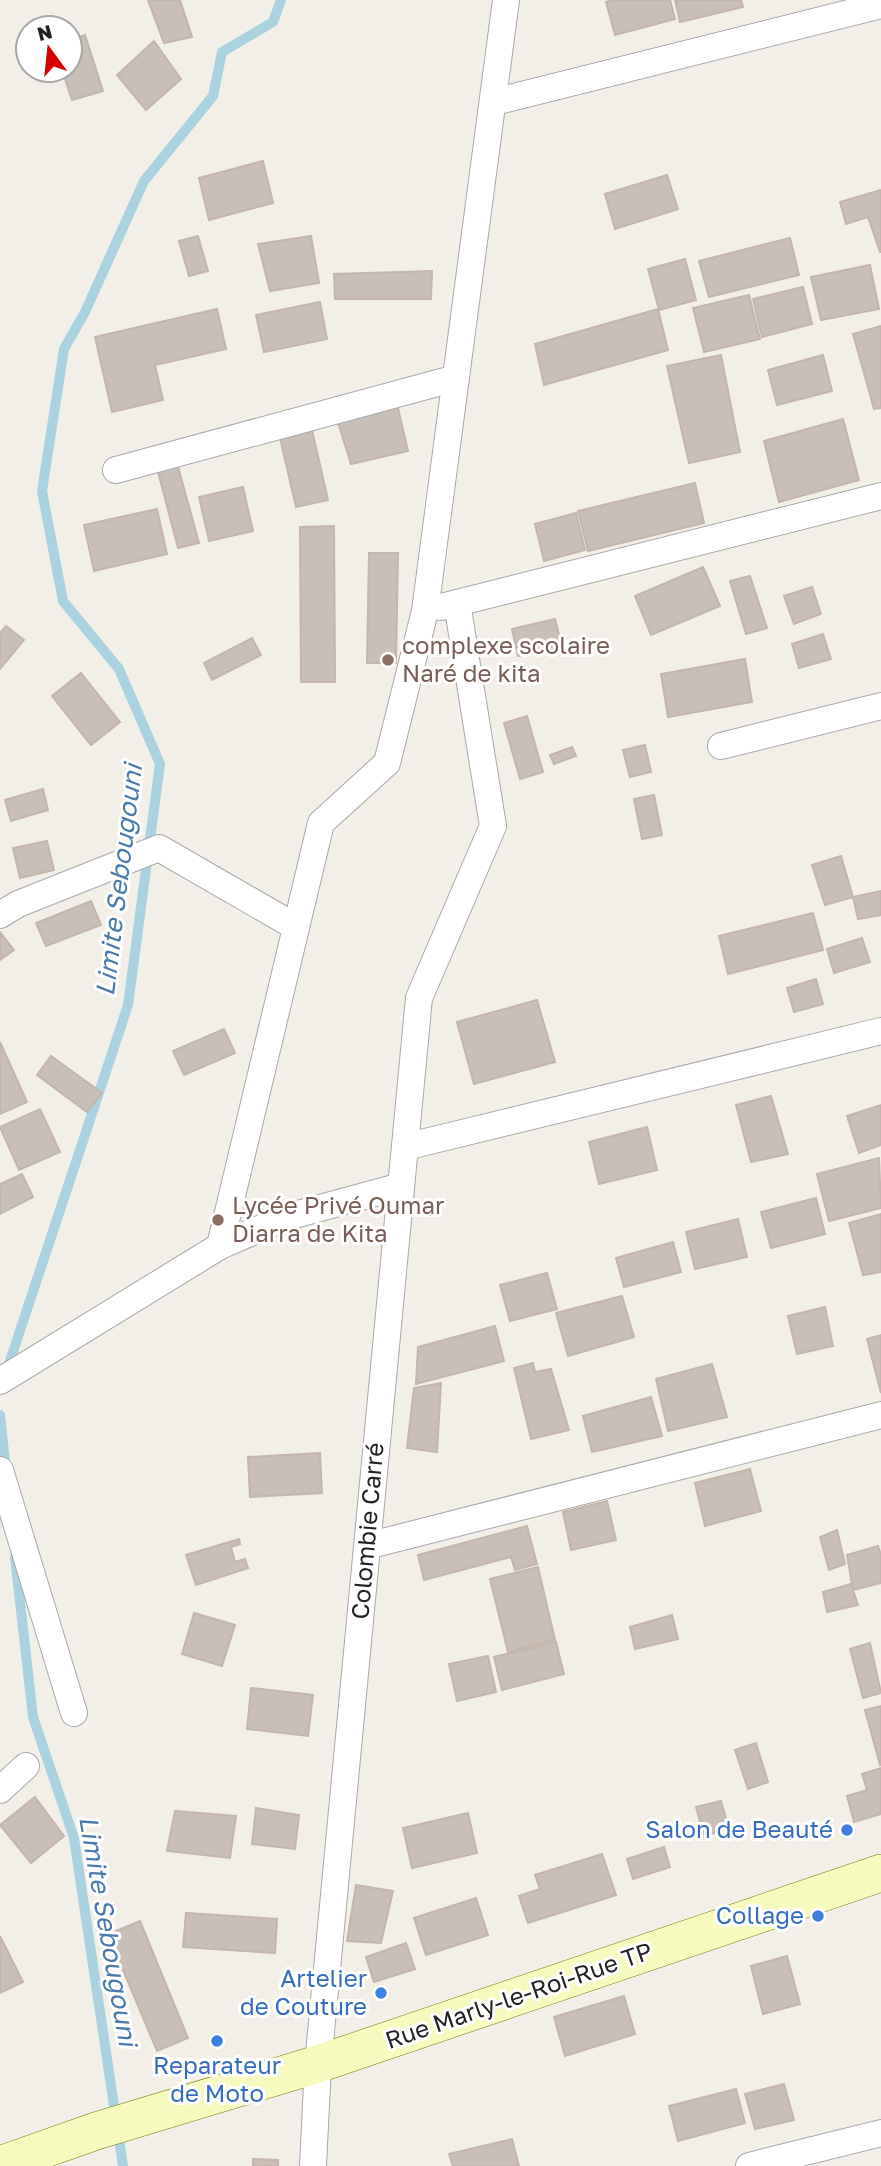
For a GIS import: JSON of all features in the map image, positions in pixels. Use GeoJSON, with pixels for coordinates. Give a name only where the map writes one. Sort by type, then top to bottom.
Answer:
{"type":"FeatureCollection","features":[{"type":"Feature","properties":{"kind":"street"},"geometry":{"type":"LineString","coordinates":[[220,1246],[321,823],[387,763],[425,611],[506,0]]}},
{"type":"Feature","properties":{"kind":"street"},"geometry":{"type":"LineString","coordinates":[[494,102],[881,5]]}},
{"type":"Feature","properties":{"kind":"street"},"geometry":{"type":"LineString","coordinates":[[116,470],[456,378]]}},
{"type":"Feature","properties":{"kind":"street"},"geometry":{"type":"LineString","coordinates":[[425,611],[881,496]]}},
{"type":"Feature","properties":{"kind":"street","name":"Colombie Carré"},"geometry":{"type":"LineString","coordinates":[[313,2166],[318,2064],[419,998],[493,825],[457,603]]}},
{"type":"Feature","properties":{"kind":"street"},"geometry":{"type":"LineString","coordinates":[[721,746],[881,706]]}},
{"type":"Feature","properties":{"kind":"street"},"geometry":{"type":"LineString","coordinates":[[0,915],[18,904],[159,848],[296,927]]}},
{"type":"Feature","properties":{"kind":"street"},"geometry":{"type":"LineString","coordinates":[[405,1147],[881,1031]]}},
{"type":"Feature","properties":{"kind":"street"},"geometry":{"type":"LineString","coordinates":[[0,1381],[220,1246],[287,1217],[401,1185]]}},
{"type":"Feature","properties":{"kind":"street"},"geometry":{"type":"LineString","coordinates":[[367,1546],[881,1415]]}},
{"type":"Feature","properties":{"kind":"street"},"geometry":{"type":"LineString","coordinates":[[0,1470],[74,1713]]}},
{"type":"Feature","properties":{"kind":"street"},"geometry":{"type":"LineString","coordinates":[[0,1790],[26,1766]]}},
{"type":"Feature","properties":{"kind":"street","name":"Rue Marly-le-Roi-Rue TP"},"geometry":{"type":"LineString","coordinates":[[0,2165],[96,2131],[318,2064],[881,1873]]}},
{"type":"Feature","properties":{"kind":"street"},"geometry":{"type":"LineString","coordinates":[[749,2166],[881,2133]]}},
{"type":"Feature","properties":{"kind":"building"},"geometry":{"type":"Polygon","coordinates":[[[148,0],[180,0],[192,37],[164,43],[148,0]]]}},
{"type":"Feature","properties":{"kind":"building"},"geometry":{"type":"Polygon","coordinates":[[[670,0],[675,19],[615,35],[606,2],[670,0]]]}},
{"type":"Feature","properties":{"kind":"building"},"geometry":{"type":"Polygon","coordinates":[[[675,0],[741,0],[743,7],[680,22],[675,0]]]}},
{"type":"Feature","properties":{"kind":"building"},"geometry":{"type":"Polygon","coordinates":[[[84,35],[103,91],[72,100],[67,84],[84,84],[84,35]]]}},
{"type":"Feature","properties":{"kind":"building"},"geometry":{"type":"Polygon","coordinates":[[[154,41],[181,79],[146,110],[117,75],[154,41]]]}},
{"type":"Feature","properties":{"kind":"building"},"geometry":{"type":"Polygon","coordinates":[[[263,161],[273,203],[209,220],[199,178],[263,161]]]}},
{"type":"Feature","properties":{"kind":"building"},"geometry":{"type":"Polygon","coordinates":[[[667,175],[678,209],[615,229],[605,194],[667,175]]]}},
{"type":"Feature","properties":{"kind":"building"},"geometry":{"type":"Polygon","coordinates":[[[881,190],[880,252],[868,217],[846,224],[840,202],[881,190]]]}},
{"type":"Feature","properties":{"kind":"building"},"geometry":{"type":"Polygon","coordinates":[[[198,236],[208,271],[189,276],[179,241],[198,236]]]}},
{"type":"Feature","properties":{"kind":"building"},"geometry":{"type":"Polygon","coordinates":[[[311,236],[319,283],[270,291],[258,244],[311,236]]]}},
{"type":"Feature","properties":{"kind":"building"},"geometry":{"type":"Polygon","coordinates":[[[790,238],[799,275],[709,297],[699,261],[790,238]]]}},
{"type":"Feature","properties":{"kind":"building"},"geometry":{"type":"Polygon","coordinates":[[[685,259],[696,300],[659,310],[648,269],[685,259]]]}},
{"type":"Feature","properties":{"kind":"building"},"geometry":{"type":"Polygon","coordinates":[[[870,265],[879,309],[821,320],[811,277],[870,265]]]}},
{"type":"Feature","properties":{"kind":"building"},"geometry":{"type":"Polygon","coordinates":[[[432,271],[431,299],[335,299],[334,274],[432,271]]]}},
{"type":"Feature","properties":{"kind":"building"},"geometry":{"type":"Polygon","coordinates":[[[803,287],[812,324],[762,337],[753,299],[803,287]]]}},
{"type":"Feature","properties":{"kind":"building"},"geometry":{"type":"Polygon","coordinates":[[[749,295],[760,339],[704,352],[693,308],[749,295]]]}},
{"type":"Feature","properties":{"kind":"building"},"geometry":{"type":"Polygon","coordinates":[[[320,302],[327,339],[264,352],[256,315],[320,302]]]}},
{"type":"Feature","properties":{"kind":"building"},"geometry":{"type":"Polygon","coordinates":[[[217,309],[226,349],[155,365],[163,400],[112,412],[95,337],[217,309]]]}},
{"type":"Feature","properties":{"kind":"building"},"geometry":{"type":"Polygon","coordinates":[[[658,309],[668,350],[544,385],[535,344],[658,309]]]}},
{"type":"Feature","properties":{"kind":"building"},"geometry":{"type":"Polygon","coordinates":[[[881,326],[881,408],[874,409],[853,334],[881,326]]]}},
{"type":"Feature","properties":{"kind":"building"},"geometry":{"type":"Polygon","coordinates":[[[721,355],[740,452],[689,463],[667,366],[721,355]]]}},
{"type":"Feature","properties":{"kind":"building"},"geometry":{"type":"Polygon","coordinates":[[[823,355],[832,391],[777,405],[768,370],[823,355]]]}},
{"type":"Feature","properties":{"kind":"building"},"geometry":{"type":"Polygon","coordinates":[[[398,408],[408,451],[351,464],[337,419],[398,408]]]}},
{"type":"Feature","properties":{"kind":"building"},"geometry":{"type":"Polygon","coordinates":[[[843,419],[859,480],[779,502],[764,441],[843,419]]]}},
{"type":"Feature","properties":{"kind":"building"},"geometry":{"type":"Polygon","coordinates":[[[312,430],[328,500],[296,507],[280,438],[312,430]]]}},
{"type":"Feature","properties":{"kind":"building"},"geometry":{"type":"Polygon","coordinates":[[[177,463],[199,543],[178,548],[157,468],[177,463]]]}},
{"type":"Feature","properties":{"kind":"building"},"geometry":{"type":"Polygon","coordinates":[[[695,483],[704,523],[588,551],[578,511],[695,483]]]}},
{"type":"Feature","properties":{"kind":"building"},"geometry":{"type":"Polygon","coordinates":[[[243,487],[253,531],[209,541],[199,497],[243,487]]]}},
{"type":"Feature","properties":{"kind":"building"},"geometry":{"type":"Polygon","coordinates":[[[157,509],[167,554],[94,571],[84,525],[157,509]]]}},
{"type":"Feature","properties":{"kind":"building"},"geometry":{"type":"Polygon","coordinates":[[[576,513],[585,550],[544,561],[535,524],[576,513]]]}},
{"type":"Feature","properties":{"kind":"building"},"geometry":{"type":"Polygon","coordinates":[[[334,526],[335,682],[301,682],[300,527],[334,526]]]}},
{"type":"Feature","properties":{"kind":"building"},"geometry":{"type":"Polygon","coordinates":[[[369,553],[398,553],[396,663],[367,663],[369,553]]]}},
{"type":"Feature","properties":{"kind":"building"},"geometry":{"type":"Polygon","coordinates":[[[703,567],[720,606],[651,635],[635,596],[703,567]]]}},
{"type":"Feature","properties":{"kind":"building"},"geometry":{"type":"Polygon","coordinates":[[[750,576],[767,628],[746,634],[730,581],[750,576]]]}},
{"type":"Feature","properties":{"kind":"building"},"geometry":{"type":"Polygon","coordinates":[[[812,587],[821,614],[794,624],[784,596],[812,587]]]}},
{"type":"Feature","properties":{"kind":"building"},"geometry":{"type":"Polygon","coordinates":[[[555,619],[562,646],[518,656],[512,629],[555,619]]]}},
{"type":"Feature","properties":{"kind":"building"},"geometry":{"type":"Polygon","coordinates":[[[6,626],[24,640],[0,669],[0,633],[6,626]]]}},
{"type":"Feature","properties":{"kind":"building"},"geometry":{"type":"Polygon","coordinates":[[[823,634],[831,659],[799,668],[792,644],[823,634]]]}},
{"type":"Feature","properties":{"kind":"building"},"geometry":{"type":"Polygon","coordinates":[[[252,638],[261,655],[212,680],[204,663],[252,638]]]}},
{"type":"Feature","properties":{"kind":"building"},"geometry":{"type":"Polygon","coordinates":[[[745,659],[752,702],[668,717],[661,674],[745,659]]]}},
{"type":"Feature","properties":{"kind":"building"},"geometry":{"type":"Polygon","coordinates":[[[81,673],[120,722],[91,745],[52,696],[81,673]]]}},
{"type":"Feature","properties":{"kind":"building"},"geometry":{"type":"Polygon","coordinates":[[[527,716],[543,772],[520,779],[504,723],[527,716]]]}},
{"type":"Feature","properties":{"kind":"building"},"geometry":{"type":"Polygon","coordinates":[[[645,745],[651,772],[630,777],[623,750],[645,745]]]}},
{"type":"Feature","properties":{"kind":"building"},"geometry":{"type":"Polygon","coordinates":[[[572,747],[576,756],[554,764],[550,755],[572,747]]]}},
{"type":"Feature","properties":{"kind":"building"},"geometry":{"type":"Polygon","coordinates":[[[43,789],[48,810],[11,821],[5,800],[43,789]]]}},
{"type":"Feature","properties":{"kind":"building"},"geometry":{"type":"Polygon","coordinates":[[[654,795],[662,835],[642,839],[634,799],[654,795]]]}},
{"type":"Feature","properties":{"kind":"building"},"geometry":{"type":"Polygon","coordinates":[[[47,841],[54,870],[20,878],[13,848],[47,841]]]}},
{"type":"Feature","properties":{"kind":"building"},"geometry":{"type":"Polygon","coordinates":[[[841,856],[853,897],[825,905],[812,865],[841,856]]]}},
{"type":"Feature","properties":{"kind":"building"},"geometry":{"type":"Polygon","coordinates":[[[881,891],[881,915],[858,919],[853,897],[881,891]]]}},
{"type":"Feature","properties":{"kind":"building"},"geometry":{"type":"Polygon","coordinates":[[[91,901],[101,925],[46,946],[36,923],[91,901]]]}},
{"type":"Feature","properties":{"kind":"building"},"geometry":{"type":"Polygon","coordinates":[[[813,913],[823,950],[728,974],[719,936],[813,913]]]}},
{"type":"Feature","properties":{"kind":"building"},"geometry":{"type":"Polygon","coordinates":[[[0,932],[14,950],[0,960],[0,932]]]}},
{"type":"Feature","properties":{"kind":"building"},"geometry":{"type":"Polygon","coordinates":[[[862,938],[870,962],[834,973],[827,949],[862,938]]]}},
{"type":"Feature","properties":{"kind":"building"},"geometry":{"type":"Polygon","coordinates":[[[816,979],[823,1004],[794,1012],[787,988],[816,979]]]}},
{"type":"Feature","properties":{"kind":"building"},"geometry":{"type":"Polygon","coordinates":[[[537,1000],[555,1062],[474,1084],[457,1022],[537,1000]]]}},
{"type":"Feature","properties":{"kind":"building"},"geometry":{"type":"Polygon","coordinates":[[[224,1029],[235,1053],[184,1075],[173,1051],[224,1029]]]}},
{"type":"Feature","properties":{"kind":"building"},"geometry":{"type":"Polygon","coordinates":[[[0,1042],[27,1102],[0,1114],[0,1042]]]}},
{"type":"Feature","properties":{"kind":"building"},"geometry":{"type":"Polygon","coordinates":[[[51,1056],[102,1093],[87,1112],[37,1075],[51,1056]]]}},
{"type":"Feature","properties":{"kind":"building"},"geometry":{"type":"Polygon","coordinates":[[[771,1096],[788,1154],[751,1162],[736,1105],[771,1096]]]}},
{"type":"Feature","properties":{"kind":"building"},"geometry":{"type":"Polygon","coordinates":[[[881,1105],[881,1145],[859,1153],[847,1116],[881,1105]]]}},
{"type":"Feature","properties":{"kind":"building"},"geometry":{"type":"Polygon","coordinates":[[[40,1109],[60,1152],[19,1170],[0,1127],[40,1109]]]}},
{"type":"Feature","properties":{"kind":"building"},"geometry":{"type":"Polygon","coordinates":[[[647,1127],[657,1170],[599,1184],[589,1142],[647,1127]]]}},
{"type":"Feature","properties":{"kind":"building"},"geometry":{"type":"Polygon","coordinates":[[[879,1158],[881,1208],[829,1221],[817,1174],[879,1158]]]}},
{"type":"Feature","properties":{"kind":"building"},"geometry":{"type":"Polygon","coordinates":[[[22,1174],[33,1197],[0,1214],[0,1184],[22,1174]]]}},
{"type":"Feature","properties":{"kind":"building"},"geometry":{"type":"Polygon","coordinates":[[[816,1198],[825,1234],[771,1248],[761,1212],[816,1198]]]}},
{"type":"Feature","properties":{"kind":"building"},"geometry":{"type":"Polygon","coordinates":[[[881,1214],[881,1272],[863,1275],[849,1223],[881,1214]]]}},
{"type":"Feature","properties":{"kind":"building"},"geometry":{"type":"Polygon","coordinates":[[[738,1219],[747,1257],[695,1269],[686,1232],[738,1219]]]}},
{"type":"Feature","properties":{"kind":"building"},"geometry":{"type":"Polygon","coordinates":[[[673,1242],[681,1272],[624,1287],[616,1258],[673,1242]]]}},
{"type":"Feature","properties":{"kind":"building"},"geometry":{"type":"Polygon","coordinates":[[[547,1273],[557,1309],[510,1321],[500,1285],[547,1273]]]}},
{"type":"Feature","properties":{"kind":"building"},"geometry":{"type":"Polygon","coordinates":[[[622,1296],[634,1337],[568,1356],[556,1313],[622,1296]]]}},
{"type":"Feature","properties":{"kind":"building"},"geometry":{"type":"Polygon","coordinates":[[[825,1307],[833,1346],[797,1354],[788,1316],[825,1307]]]}},
{"type":"Feature","properties":{"kind":"building"},"geometry":{"type":"Polygon","coordinates":[[[495,1326],[504,1361],[416,1384],[418,1347],[495,1326]]]}},
{"type":"Feature","properties":{"kind":"building"},"geometry":{"type":"Polygon","coordinates":[[[881,1335],[881,1393],[867,1339],[881,1335]]]}},
{"type":"Feature","properties":{"kind":"building"},"geometry":{"type":"Polygon","coordinates":[[[533,1363],[535,1372],[551,1369],[569,1430],[531,1439],[514,1368],[533,1363]]]}},
{"type":"Feature","properties":{"kind":"building"},"geometry":{"type":"Polygon","coordinates":[[[712,1364],[727,1417],[668,1431],[656,1379],[712,1364]]]}},
{"type":"Feature","properties":{"kind":"building"},"geometry":{"type":"Polygon","coordinates":[[[441,1383],[437,1452],[407,1448],[414,1388],[441,1383]]]}},
{"type":"Feature","properties":{"kind":"building"},"geometry":{"type":"Polygon","coordinates":[[[651,1397],[662,1436],[592,1452],[583,1416],[651,1397]]]}},
{"type":"Feature","properties":{"kind":"building"},"geometry":{"type":"Polygon","coordinates":[[[320,1453],[322,1493],[250,1497],[248,1457],[320,1453]]]}},
{"type":"Feature","properties":{"kind":"building"},"geometry":{"type":"Polygon","coordinates":[[[750,1469],[761,1511],[705,1526],[695,1483],[750,1469]]]}},
{"type":"Feature","properties":{"kind":"building"},"geometry":{"type":"Polygon","coordinates":[[[607,1501],[616,1540],[571,1550],[563,1512],[607,1501]]]}},
{"type":"Feature","properties":{"kind":"building"},"geometry":{"type":"Polygon","coordinates":[[[527,1526],[537,1564],[515,1570],[511,1557],[424,1580],[418,1555],[527,1526]]]}},
{"type":"Feature","properties":{"kind":"building"},"geometry":{"type":"Polygon","coordinates":[[[837,1530],[845,1564],[829,1570],[820,1537],[837,1530]]]}},
{"type":"Feature","properties":{"kind":"building"},"geometry":{"type":"Polygon","coordinates":[[[239,1539],[240,1544],[231,1547],[235,1562],[245,1559],[248,1568],[196,1585],[186,1555],[239,1539]]]}},
{"type":"Feature","properties":{"kind":"building"},"geometry":{"type":"Polygon","coordinates":[[[878,1546],[881,1555],[881,1583],[853,1590],[847,1555],[878,1546]]]}},
{"type":"Feature","properties":{"kind":"building"},"geometry":{"type":"Polygon","coordinates":[[[538,1567],[555,1640],[508,1652],[490,1579],[538,1567]]]}},
{"type":"Feature","properties":{"kind":"building"},"geometry":{"type":"Polygon","coordinates":[[[851,1584],[858,1605],[827,1612],[823,1592],[851,1584]]]}},
{"type":"Feature","properties":{"kind":"building"},"geometry":{"type":"Polygon","coordinates":[[[194,1613],[235,1625],[222,1666],[182,1654],[194,1613]]]}},
{"type":"Feature","properties":{"kind":"building"},"geometry":{"type":"Polygon","coordinates":[[[672,1615],[678,1639],[635,1649],[630,1627],[672,1615]]]}},
{"type":"Feature","properties":{"kind":"building"},"geometry":{"type":"Polygon","coordinates":[[[556,1642],[564,1674],[502,1690],[494,1657],[556,1642]]]}},
{"type":"Feature","properties":{"kind":"building"},"geometry":{"type":"Polygon","coordinates":[[[870,1643],[881,1693],[863,1698],[850,1649],[870,1643]]]}},
{"type":"Feature","properties":{"kind":"building"},"geometry":{"type":"Polygon","coordinates":[[[488,1656],[496,1692],[457,1701],[449,1664],[488,1656]]]}},
{"type":"Feature","properties":{"kind":"building"},"geometry":{"type":"Polygon","coordinates":[[[251,1688],[313,1695],[308,1736],[247,1729],[251,1688]]]}},
{"type":"Feature","properties":{"kind":"building"},"geometry":{"type":"Polygon","coordinates":[[[881,1706],[881,1765],[880,1765],[865,1710],[881,1706]]]}},
{"type":"Feature","properties":{"kind":"building"},"geometry":{"type":"Polygon","coordinates":[[[756,1743],[768,1782],[748,1789],[735,1750],[756,1743]]]}},
{"type":"Feature","properties":{"kind":"building"},"geometry":{"type":"Polygon","coordinates":[[[881,1768],[881,1814],[854,1822],[847,1796],[867,1790],[862,1774],[881,1768]]]}},
{"type":"Feature","properties":{"kind":"building"},"geometry":{"type":"Polygon","coordinates":[[[35,1797],[64,1836],[31,1863],[0,1825],[35,1797]]]}},
{"type":"Feature","properties":{"kind":"building"},"geometry":{"type":"Polygon","coordinates":[[[721,1801],[729,1828],[704,1836],[696,1807],[721,1801]]]}},
{"type":"Feature","properties":{"kind":"building"},"geometry":{"type":"Polygon","coordinates":[[[256,1808],[299,1815],[295,1849],[252,1844],[256,1808]]]}},
{"type":"Feature","properties":{"kind":"building"},"geometry":{"type":"Polygon","coordinates":[[[175,1811],[236,1816],[230,1858],[167,1851],[175,1811]]]}},
{"type":"Feature","properties":{"kind":"building"},"geometry":{"type":"Polygon","coordinates":[[[468,1813],[477,1853],[412,1868],[403,1828],[468,1813]]]}},
{"type":"Feature","properties":{"kind":"building"},"geometry":{"type":"Polygon","coordinates":[[[664,1847],[670,1867],[633,1879],[627,1859],[664,1847]]]}},
{"type":"Feature","properties":{"kind":"building"},"geometry":{"type":"Polygon","coordinates":[[[602,1854],[616,1895],[528,1923],[519,1896],[540,1889],[535,1875],[602,1854]]]}},
{"type":"Feature","properties":{"kind":"building"},"geometry":{"type":"Polygon","coordinates":[[[356,1885],[393,1891],[381,1943],[347,1941],[356,1885]]]}},
{"type":"Feature","properties":{"kind":"building"},"geometry":{"type":"Polygon","coordinates":[[[476,1898],[488,1935],[426,1955],[414,1918],[476,1898]]]}},
{"type":"Feature","properties":{"kind":"building"},"geometry":{"type":"Polygon","coordinates":[[[186,1913],[277,1919],[275,1953],[183,1947],[186,1913]]]}},
{"type":"Feature","properties":{"kind":"building"},"geometry":{"type":"Polygon","coordinates":[[[140,1921],[188,2038],[157,2051],[108,1934],[140,1921]]]}},
{"type":"Feature","properties":{"kind":"building"},"geometry":{"type":"Polygon","coordinates":[[[0,1936],[23,1982],[0,1993],[0,1936]]]}},
{"type":"Feature","properties":{"kind":"building"},"geometry":{"type":"Polygon","coordinates":[[[406,1943],[415,1969],[374,1982],[366,1957],[406,1943]]]}},
{"type":"Feature","properties":{"kind":"building"},"geometry":{"type":"Polygon","coordinates":[[[787,1956],[800,2004],[763,2014],[751,1966],[787,1956]]]}},
{"type":"Feature","properties":{"kind":"building"},"geometry":{"type":"Polygon","coordinates":[[[624,1996],[635,2034],[565,2056],[554,2017],[624,1996]]]}},
{"type":"Feature","properties":{"kind":"building"},"geometry":{"type":"Polygon","coordinates":[[[784,2084],[794,2120],[755,2129],[745,2094],[784,2084]]]}},
{"type":"Feature","properties":{"kind":"building"},"geometry":{"type":"Polygon","coordinates":[[[736,2089],[745,2123],[678,2141],[669,2106],[736,2089]]]}},
{"type":"Feature","properties":{"kind":"building"},"geometry":{"type":"Polygon","coordinates":[[[512,2139],[519,2166],[453,2166],[449,2154],[512,2139]]]}},
{"type":"Feature","properties":{"kind":"building"},"geometry":{"type":"Polygon","coordinates":[[[253,2159],[278,2160],[278,2166],[253,2166],[253,2159]]]}},
{"type":"Feature","properties":{"kind":"waterway","name":"Limite Sebougouni"},"geometry":{"type":"LineString","coordinates":[[6,1373],[128,1005],[160,764],[119,669],[63,601],[42,491],[64,349],[85,312],[144,181],[213,96],[222,52],[273,22],[281,0]]}},
{"type":"Feature","properties":{"kind":"waterway","name":"Limite Sebougouni"},"geometry":{"type":"LineString","coordinates":[[0,1415],[6,1471]]}},
{"type":"Feature","properties":{"kind":"waterway","name":"Limite Sebougouni"},"geometry":{"type":"LineString","coordinates":[[15,1557],[33,1717],[74,1838],[123,2166]]}},
{"type":"Feature","properties":{"kind":"place","name":"complexe scolaire Naré de kita"},"geometry":{"type":"Point","coordinates":[388,660]}},
{"type":"Feature","properties":{"kind":"place","name":"Lycée Privé Oumar Diarra de Kita"},"geometry":{"type":"Point","coordinates":[218,1220]}},
{"type":"Feature","properties":{"kind":"place","name":"Salon de Beauté"},"geometry":{"type":"Point","coordinates":[847,1830]}},
{"type":"Feature","properties":{"kind":"place","name":"Collage"},"geometry":{"type":"Point","coordinates":[818,1916]}},
{"type":"Feature","properties":{"kind":"place","name":"Artelier de Couture"},"geometry":{"type":"Point","coordinates":[381,1993]}},
{"type":"Feature","properties":{"kind":"place","name":"Reparateur de Moto"},"geometry":{"type":"Point","coordinates":[217,2041]}}]}
